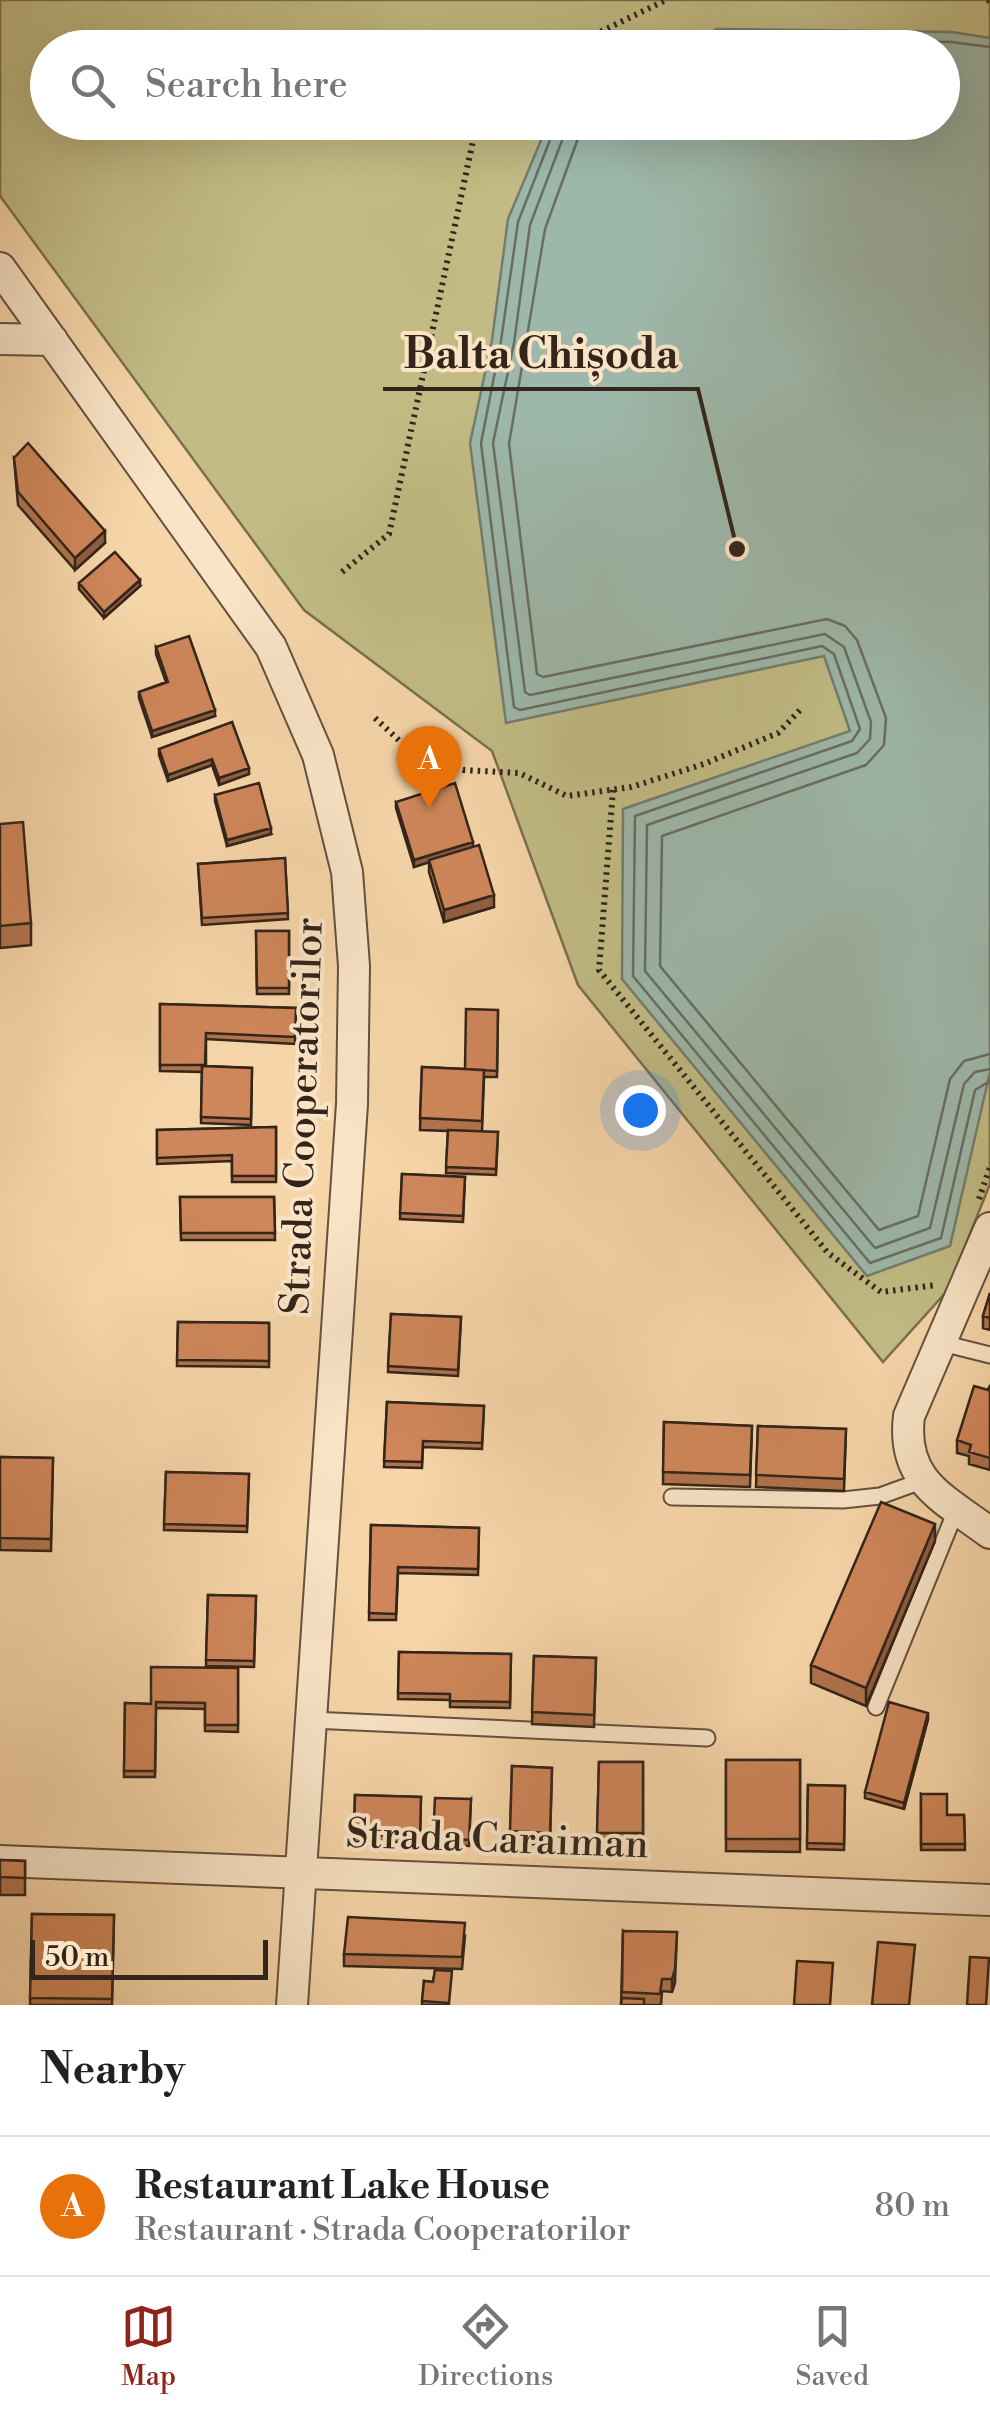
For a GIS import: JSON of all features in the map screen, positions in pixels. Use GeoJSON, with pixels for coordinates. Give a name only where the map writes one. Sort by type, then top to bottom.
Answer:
{"type":"FeatureCollection","features":[{"type":"Feature","properties":{"kind":"street","name":"Strada Cooperatorilor"},"geometry":{"type":"LineString","coordinates":[[0,268],[270,647],[318,754],[347,872],[354,966],[352,1104],[292,2005]]}},
{"type":"Feature","properties":{"kind":"street"},"geometry":{"type":"LineString","coordinates":[[0,339],[52,340]]}},
{"type":"Feature","properties":{"kind":"street"},"geometry":{"type":"LineString","coordinates":[[984,1216],[942,1343],[909,1416],[905,1445],[910,1463],[924,1480],[990,1533]]}},
{"type":"Feature","properties":{"kind":"street","name":"Strada Caraiman"},"geometry":{"type":"LineString","coordinates":[[0,1860],[990,1900]]}},
{"type":"Feature","properties":{"kind":"lane"},"geometry":{"type":"LineString","coordinates":[[942,1343],[990,1355]]}},
{"type":"Feature","properties":{"kind":"lane"},"geometry":{"type":"LineString","coordinates":[[672,1497],[843,1500],[880,1496],[924,1480]]}},
{"type":"Feature","properties":{"kind":"lane"},"geometry":{"type":"LineString","coordinates":[[876,1707],[957,1508]]}},
{"type":"Feature","properties":{"kind":"lane"},"geometry":{"type":"LineString","coordinates":[[310,1720],[707,1738]]}},
{"type":"Feature","properties":{"kind":"path"},"geometry":{"type":"LineString","coordinates":[[604,30],[666,0]]}},
{"type":"Feature","properties":{"kind":"path"},"geometry":{"type":"LineString","coordinates":[[342,572],[390,534],[473,140]]}},
{"type":"Feature","properties":{"kind":"path"},"geometry":{"type":"LineString","coordinates":[[375,718],[418,758],[463,770],[519,773],[567,796],[613,790],[704,764],[778,734],[801,709]]}},
{"type":"Feature","properties":{"kind":"path"},"geometry":{"type":"LineString","coordinates":[[613,790],[599,970],[828,1253],[881,1292],[939,1284],[948,1270]]}},
{"type":"Feature","properties":{"kind":"path"},"geometry":{"type":"LineString","coordinates":[[984,1216],[990,1167]]}},
{"type":"Feature","properties":{"kind":"shaded area"},"geometry":{"type":"Polygon","coordinates":[[[0,0],[990,0],[990,1184],[947,1291],[883,1362],[578,985],[492,751],[304,610],[0,196],[0,0]]]}},
{"type":"Feature","properties":{"kind":"water"},"geometry":{"type":"Polygon","coordinates":[[[960,33],[990,38],[990,1072],[950,1246],[867,1276],[622,979],[623,809],[850,731],[824,656],[506,723],[470,443],[492,340],[508,219],[541,140],[960,140],[960,33]]]}},
{"type":"Feature","properties":{"kind":"building"},"geometry":{"type":"Polygon","coordinates":[[[28,443],[105,531],[75,558],[18,492],[14,458],[28,443]]]}},
{"type":"Feature","properties":{"kind":"building"},"geometry":{"type":"Polygon","coordinates":[[[115,552],[140,580],[104,612],[79,583],[115,552]]]}},
{"type":"Feature","properties":{"kind":"building"},"geometry":{"type":"Polygon","coordinates":[[[189,636],[215,710],[152,731],[139,692],[168,682],[156,647],[189,636]]]}},
{"type":"Feature","properties":{"kind":"building"},"geometry":{"type":"Polygon","coordinates":[[[232,722],[249,768],[219,778],[212,759],[168,775],[159,749],[232,722]]]}},
{"type":"Feature","properties":{"kind":"building"},"geometry":{"type":"Polygon","coordinates":[[[259,783],[271,828],[227,840],[215,795],[259,783]]]}},
{"type":"Feature","properties":{"kind":"building"},"geometry":{"type":"Polygon","coordinates":[[[455,783],[473,842],[414,860],[396,802],[455,783]]]}},
{"type":"Feature","properties":{"kind":"building"},"geometry":{"type":"Polygon","coordinates":[[[23,822],[31,923],[0,926],[0,824],[23,822]]]}},
{"type":"Feature","properties":{"kind":"building"},"geometry":{"type":"Polygon","coordinates":[[[479,845],[494,895],[444,910],[429,860],[479,845]]]}},
{"type":"Feature","properties":{"kind":"building"},"geometry":{"type":"Polygon","coordinates":[[[285,858],[288,913],[202,918],[198,864],[285,858]]]}},
{"type":"Feature","properties":{"kind":"building"},"geometry":{"type":"Polygon","coordinates":[[[256,931],[289,931],[289,988],[257,988],[256,931]]]}},
{"type":"Feature","properties":{"kind":"building"},"geometry":{"type":"Polygon","coordinates":[[[160,1004],[296,1008],[295,1037],[206,1033],[205,1065],[160,1065],[160,1004]]]}},
{"type":"Feature","properties":{"kind":"building"},"geometry":{"type":"Polygon","coordinates":[[[466,1009],[498,1010],[497,1071],[465,1069],[466,1009]]]}},
{"type":"Feature","properties":{"kind":"building"},"geometry":{"type":"Polygon","coordinates":[[[202,1066],[252,1068],[251,1119],[201,1117],[202,1066]]]}},
{"type":"Feature","properties":{"kind":"building"},"geometry":{"type":"Polygon","coordinates":[[[422,1067],[484,1070],[482,1121],[420,1118],[422,1067]]]}},
{"type":"Feature","properties":{"kind":"building"},"geometry":{"type":"Polygon","coordinates":[[[276,1127],[276,1176],[232,1176],[232,1155],[157,1158],[157,1130],[276,1127]]]}},
{"type":"Feature","properties":{"kind":"building"},"geometry":{"type":"Polygon","coordinates":[[[448,1130],[498,1132],[496,1169],[446,1167],[448,1130]]]}},
{"type":"Feature","properties":{"kind":"building"},"geometry":{"type":"Polygon","coordinates":[[[402,1174],[465,1177],[463,1216],[400,1213],[402,1174]]]}},
{"type":"Feature","properties":{"kind":"building"},"geometry":{"type":"Polygon","coordinates":[[[180,1197],[274,1197],[275,1233],[181,1233],[180,1197]]]}},
{"type":"Feature","properties":{"kind":"building"},"geometry":{"type":"Polygon","coordinates":[[[990,1293],[990,1318],[983,1316],[990,1293]]]}},
{"type":"Feature","properties":{"kind":"building"},"geometry":{"type":"Polygon","coordinates":[[[391,1314],[461,1317],[458,1370],[388,1366],[391,1314]]]}},
{"type":"Feature","properties":{"kind":"building"},"geometry":{"type":"Polygon","coordinates":[[[178,1322],[269,1323],[269,1361],[177,1360],[178,1322]]]}},
{"type":"Feature","properties":{"kind":"building"},"geometry":{"type":"Polygon","coordinates":[[[974,1386],[988,1390],[990,1386],[990,1458],[969,1452],[971,1445],[957,1440],[974,1386]]]}},
{"type":"Feature","properties":{"kind":"building"},"geometry":{"type":"Polygon","coordinates":[[[387,1402],[484,1406],[482,1443],[423,1441],[422,1462],[384,1461],[387,1402]]]}},
{"type":"Feature","properties":{"kind":"building"},"geometry":{"type":"Polygon","coordinates":[[[664,1422],[752,1426],[750,1475],[663,1472],[664,1422]]]}},
{"type":"Feature","properties":{"kind":"building"},"geometry":{"type":"Polygon","coordinates":[[[758,1426],[846,1429],[844,1479],[756,1475],[758,1426]]]}},
{"type":"Feature","properties":{"kind":"building"},"geometry":{"type":"Polygon","coordinates":[[[0,1457],[53,1458],[51,1539],[0,1538],[0,1457]]]}},
{"type":"Feature","properties":{"kind":"building"},"geometry":{"type":"Polygon","coordinates":[[[166,1472],[249,1474],[247,1526],[164,1524],[166,1472]]]}},
{"type":"Feature","properties":{"kind":"building"},"geometry":{"type":"Polygon","coordinates":[[[881,1502],[935,1524],[866,1688],[811,1665],[881,1502]]]}},
{"type":"Feature","properties":{"kind":"building"},"geometry":{"type":"Polygon","coordinates":[[[371,1525],[479,1528],[478,1569],[398,1567],[396,1614],[369,1613],[371,1525]]]}},
{"type":"Feature","properties":{"kind":"building"},"geometry":{"type":"Polygon","coordinates":[[[208,1595],[256,1596],[254,1661],[206,1660],[208,1595]]]}},
{"type":"Feature","properties":{"kind":"building"},"geometry":{"type":"Polygon","coordinates":[[[399,1652],[511,1654],[510,1702],[450,1701],[450,1694],[398,1693],[399,1652]]]}},
{"type":"Feature","properties":{"kind":"building"},"geometry":{"type":"Polygon","coordinates":[[[534,1656],[596,1658],[594,1715],[532,1712],[534,1656]]]}},
{"type":"Feature","properties":{"kind":"building"},"geometry":{"type":"Polygon","coordinates":[[[151,1667],[238,1668],[238,1725],[205,1725],[205,1703],[156,1702],[155,1771],[124,1771],[125,1703],[151,1704],[151,1667]]]}},
{"type":"Feature","properties":{"kind":"building"},"geometry":{"type":"Polygon","coordinates":[[[889,1702],[928,1713],[904,1803],[865,1792],[889,1702]]]}},
{"type":"Feature","properties":{"kind":"building"},"geometry":{"type":"Polygon","coordinates":[[[726,1760],[800,1760],[800,1839],[726,1839],[726,1760]]]}},
{"type":"Feature","properties":{"kind":"building"},"geometry":{"type":"Polygon","coordinates":[[[599,1762],[643,1762],[643,1833],[597,1833],[599,1762]]]}},
{"type":"Feature","properties":{"kind":"building"},"geometry":{"type":"Polygon","coordinates":[[[512,1766],[552,1768],[550,1833],[510,1831],[512,1766]]]}},
{"type":"Feature","properties":{"kind":"building"},"geometry":{"type":"Polygon","coordinates":[[[808,1785],[845,1786],[844,1844],[807,1843],[808,1785]]]}},
{"type":"Feature","properties":{"kind":"building"},"geometry":{"type":"Polygon","coordinates":[[[921,1794],[947,1794],[947,1815],[964,1815],[965,1844],[921,1844],[921,1794]]]}},
{"type":"Feature","properties":{"kind":"building"},"geometry":{"type":"Polygon","coordinates":[[[355,1795],[421,1797],[420,1836],[354,1835],[355,1795]]]}},
{"type":"Feature","properties":{"kind":"building"},"geometry":{"type":"Polygon","coordinates":[[[435,1798],[471,1799],[469,1840],[433,1838],[435,1798]]]}},
{"type":"Feature","properties":{"kind":"building"},"geometry":{"type":"Polygon","coordinates":[[[0,1860],[25,1861],[25,1878],[0,1877],[0,1860]]]}},
{"type":"Feature","properties":{"kind":"building"},"geometry":{"type":"Polygon","coordinates":[[[32,1914],[114,1915],[112,1999],[30,1998],[32,1914]]]}},
{"type":"Feature","properties":{"kind":"building"},"geometry":{"type":"Polygon","coordinates":[[[348,1917],[465,1923],[462,1957],[344,1954],[348,1917]]]}},
{"type":"Feature","properties":{"kind":"building"},"geometry":{"type":"Polygon","coordinates":[[[623,1931],[677,1932],[675,1969],[672,1979],[662,1979],[660,1994],[622,1992],[623,1931]]]}},
{"type":"Feature","properties":{"kind":"building"},"geometry":{"type":"Polygon","coordinates":[[[878,1942],[915,1945],[909,2005],[872,2005],[878,1942]]]}},
{"type":"Feature","properties":{"kind":"building"},"geometry":{"type":"Polygon","coordinates":[[[970,1957],[989,1958],[986,2005],[967,2005],[970,1957]]]}},
{"type":"Feature","properties":{"kind":"building"},"geometry":{"type":"Polygon","coordinates":[[[797,1961],[833,1963],[830,2005],[794,2005],[797,1961]]]}},
{"type":"Feature","properties":{"kind":"building"},"geometry":{"type":"Polygon","coordinates":[[[435,1970],[452,1971],[449,2003],[422,2001],[424,1981],[433,1982],[435,1970]]]}},
{"type":"Feature","properties":{"kind":"building"},"geometry":{"type":"Polygon","coordinates":[[[622,1998],[644,1999],[644,2005],[621,2005],[622,1998]]]}},
{"type":"Feature","properties":{"kind":"place","name":"Balta Chișoda"},"geometry":{"type":"Point","coordinates":[737,549]}},
{"type":"Feature","properties":{"kind":"place","name":"Restaurant Lake House"},"geometry":{"type":"Point","coordinates":[429,808]}}]}
